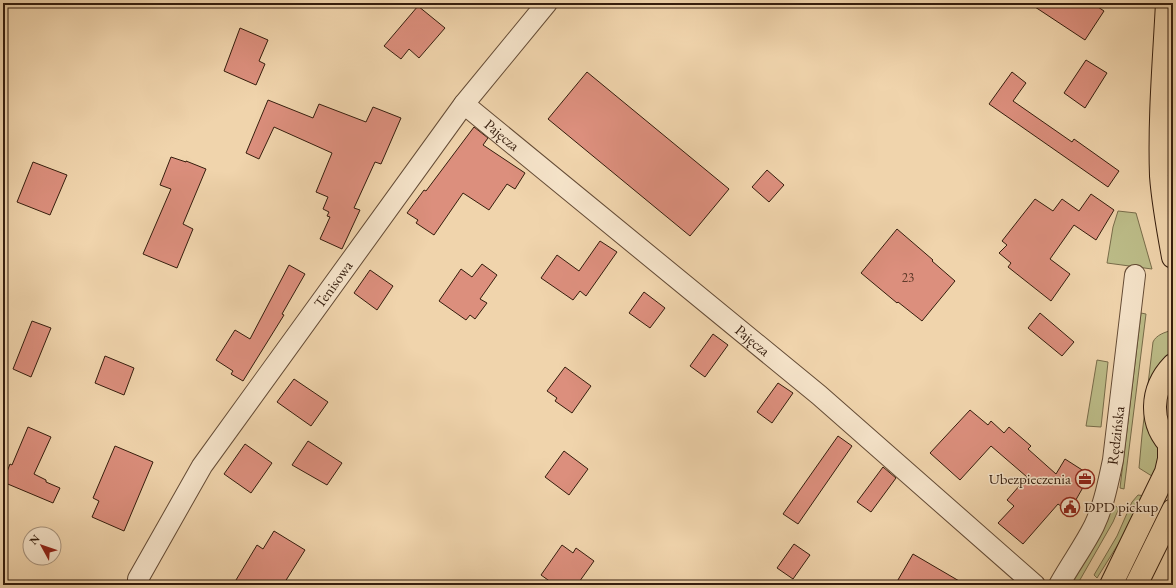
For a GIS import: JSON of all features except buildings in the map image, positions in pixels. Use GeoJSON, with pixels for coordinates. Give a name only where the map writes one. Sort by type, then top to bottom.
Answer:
{"type":"FeatureCollection","features":[{"type":"Feature","properties":{"kind":"main road"},"geometry":{"type":"LineString","coordinates":[[1167,3],[1161,99],[1161,170],[1166,219],[1173,257]]}},
{"type":"Feature","properties":{"kind":"main road"},"geometry":{"type":"LineString","coordinates":[[1111,585],[1166,472],[1171,446],[1161,433],[1156,422],[1155,408],[1156,396],[1160,383],[1166,372],[1173,365]]}},
{"type":"Feature","properties":{"kind":"main road"},"geometry":{"type":"LineString","coordinates":[[1136,585],[1173,510]]}},
{"type":"Feature","properties":{"kind":"street","name":"Tenisowa"},"geometry":{"type":"LineString","coordinates":[[138,579],[202,466],[464,104],[547,3]]}},
{"type":"Feature","properties":{"kind":"street","name":"Pajęcza"},"geometry":{"type":"LineString","coordinates":[[464,104],[819,395],[1035,585]]}},
{"type":"Feature","properties":{"kind":"street","name":"Rędzińska"},"geometry":{"type":"LineString","coordinates":[[1059,585],[1094,526],[1107,489],[1113,460],[1134,275]]}},
{"type":"Feature","properties":{"kind":"green space"},"geometry":{"type":"Polygon","coordinates":[[[1118,211],[1136,213],[1152,269],[1107,263],[1113,227],[1118,211]]]}},
{"type":"Feature","properties":{"kind":"green space"},"geometry":{"type":"Polygon","coordinates":[[[1141,313],[1146,314],[1124,489],[1120,488],[1141,313]]]}},
{"type":"Feature","properties":{"kind":"green space"},"geometry":{"type":"Polygon","coordinates":[[[1173,330],[1159,448],[1160,456],[1155,478],[1139,468],[1153,342],[1164,333],[1173,330]]]}},
{"type":"Feature","properties":{"kind":"green space"},"geometry":{"type":"Polygon","coordinates":[[[1097,360],[1108,362],[1101,427],[1086,426],[1097,360]]]}},
{"type":"Feature","properties":{"kind":"green space"},"geometry":{"type":"Polygon","coordinates":[[[1138,495],[1146,496],[1137,514],[1097,578],[1094,575],[1117,536],[1132,502],[1138,495]]]}},
{"type":"Feature","properties":{"kind":"green space"},"geometry":{"type":"Polygon","coordinates":[[[1113,505],[1119,508],[1113,522],[1077,585],[1070,585],[1108,519],[1113,505]]]}},
{"type":"Feature","properties":{"kind":"place","name":"Ubezpieczenia"},"geometry":{"type":"Point","coordinates":[1085,479]}},
{"type":"Feature","properties":{"kind":"place","name":"DPD pickup"},"geometry":{"type":"Point","coordinates":[1070,507]}}]}
